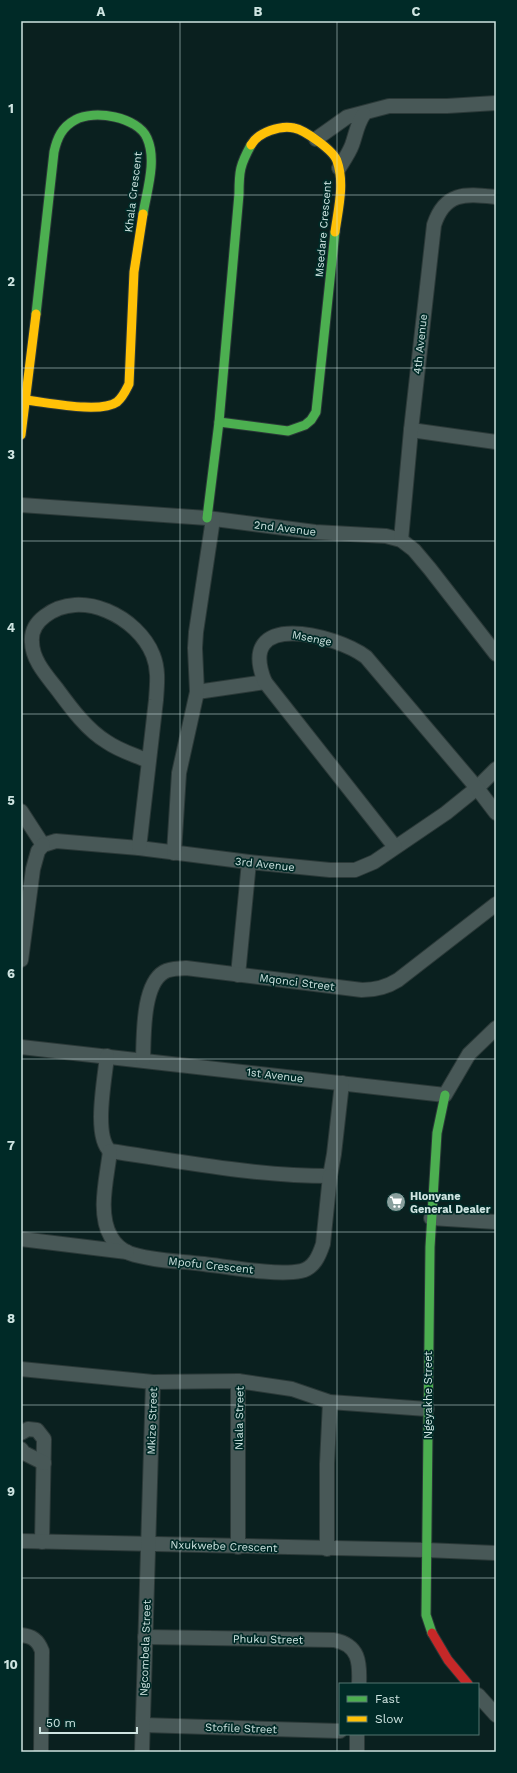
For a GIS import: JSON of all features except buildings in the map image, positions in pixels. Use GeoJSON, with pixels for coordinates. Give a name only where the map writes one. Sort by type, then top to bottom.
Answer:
{"type":"FeatureCollection","features":[{"type":"Feature","properties":{"kind":"street"},"geometry":{"type":"LineString","coordinates":[[316,139],[347,117],[364,114],[389,106],[447,106],[496,103]]}},
{"type":"Feature","properties":{"kind":"street"},"geometry":{"type":"LineString","coordinates":[[339,168],[353,144],[358,123],[364,114]]}},
{"type":"Feature","properties":{"kind":"street","name":"Khala Crescent"},"geometry":{"type":"LineString","coordinates":[[21,435],[25,400],[39,291],[54,152],[57,140],[64,128],[74,120],[86,116],[111,116],[130,122],[141,128],[148,138],[151,161],[134,272],[129,384],[123,397],[115,404],[105,407],[94,408],[25,400]]}},
{"type":"Feature","properties":{"kind":"street","name":"Msedare Crescent"},"geometry":{"type":"LineString","coordinates":[[210,519],[220,422],[239,194],[239,172],[242,161],[252,142],[263,133],[288,127],[296,128],[327,147],[337,160],[339,168],[340,189],[316,412],[314,419],[300,429],[288,431],[220,422]]}},
{"type":"Feature","properties":{"kind":"street","name":"4th Avenue"},"geometry":{"type":"LineString","coordinates":[[401,540],[410,430],[432,238],[437,214],[448,201],[460,196],[496,197]]}},
{"type":"Feature","properties":{"kind":"street"},"geometry":{"type":"LineString","coordinates":[[410,430],[496,442]]}},
{"type":"Feature","properties":{"kind":"street","name":"2nd Avenue"},"geometry":{"type":"LineString","coordinates":[[21,505],[210,519],[315,532],[386,536],[401,540],[414,550],[426,564],[496,654]]}},
{"type":"Feature","properties":{"kind":"street"},"geometry":{"type":"LineString","coordinates":[[174,853],[179,773],[197,692],[196,632],[210,519]]}},
{"type":"Feature","properties":{"kind":"street"},"geometry":{"type":"LineString","coordinates":[[139,848],[157,680],[156,666],[149,648],[142,637],[117,615],[102,609],[84,605],[69,606],[52,611],[39,621],[33,632],[32,642],[36,658],[42,669],[63,697],[97,735],[120,750],[148,761]]}},
{"type":"Feature","properties":{"kind":"street","name":"Msenge"},"geometry":{"type":"LineString","coordinates":[[395,847],[265,682],[260,665],[260,656],[267,641],[274,636],[284,633],[300,634],[327,639],[357,651],[366,657],[477,788]]}},
{"type":"Feature","properties":{"kind":"street"},"geometry":{"type":"LineString","coordinates":[[197,692],[265,682]]}},
{"type":"Feature","properties":{"kind":"street","name":"3rd Avenue"},"geometry":{"type":"LineString","coordinates":[[43,845],[56,841],[139,848],[248,862],[347,871],[363,867],[446,813],[477,788],[496,769]]}},
{"type":"Feature","properties":{"kind":"street"},"geometry":{"type":"LineString","coordinates":[[477,788],[496,813]]}},
{"type":"Feature","properties":{"kind":"street"},"geometry":{"type":"LineString","coordinates":[[21,811],[43,845],[38,851],[33,869],[21,954]]}},
{"type":"Feature","properties":{"kind":"street"},"geometry":{"type":"LineString","coordinates":[[238,975],[248,862]]}},
{"type":"Feature","properties":{"kind":"street","name":"Mqonci Street"},"geometry":{"type":"LineString","coordinates":[[143,1060],[146,1009],[150,993],[159,976],[165,971],[186,968],[372,990],[390,985],[445,945],[496,904]]}},
{"type":"Feature","properties":{"kind":"street"},"geometry":{"type":"LineString","coordinates":[[445,1095],[470,1054],[496,1028]]}},
{"type":"Feature","properties":{"kind":"street","name":"1st Avenue"},"geometry":{"type":"LineString","coordinates":[[21,1047],[445,1095]]}},
{"type":"Feature","properties":{"kind":"street"},"geometry":{"type":"LineString","coordinates":[[107,1056],[101,1130],[103,1142],[110,1151],[236,1171],[275,1175],[330,1176]]}},
{"type":"Feature","properties":{"kind":"street","name":"Mpofu Crescent"},"geometry":{"type":"LineString","coordinates":[[110,1151],[104,1218],[111,1237],[116,1244],[129,1253],[164,1259],[274,1272],[302,1271],[313,1263],[320,1253],[323,1244],[342,1083]]}},
{"type":"Feature","properties":{"kind":"street","name":"Ngeyakhe Street"},"geometry":{"type":"LineString","coordinates":[[445,1095],[437,1133],[431,1218],[428,1312],[426,1615],[436,1644],[450,1664],[467,1683]]}},
{"type":"Feature","properties":{"kind":"street"},"geometry":{"type":"LineString","coordinates":[[431,1218],[496,1222]]}},
{"type":"Feature","properties":{"kind":"street"},"geometry":{"type":"LineString","coordinates":[[21,1239],[129,1253]]}},
{"type":"Feature","properties":{"kind":"street"},"geometry":{"type":"LineString","coordinates":[[21,1369],[153,1382]]}},
{"type":"Feature","properties":{"kind":"street","name":"Nlala Street"},"geometry":{"type":"LineString","coordinates":[[238,1547],[238,1381],[292,1389],[330,1402],[428,1409]]}},
{"type":"Feature","properties":{"kind":"street","name":"Mkize Street"},"geometry":{"type":"LineString","coordinates":[[148,1544],[153,1382],[238,1381]]}},
{"type":"Feature","properties":{"kind":"street"},"geometry":{"type":"LineString","coordinates":[[327,1549],[327,1464],[330,1402]]}},
{"type":"Feature","properties":{"kind":"street"},"geometry":{"type":"LineString","coordinates":[[21,1434],[33,1428],[42,1434],[44,1439],[42,1542]]}},
{"type":"Feature","properties":{"kind":"street"},"geometry":{"type":"LineString","coordinates":[[21,1450],[44,1463]]}},
{"type":"Feature","properties":{"kind":"street","name":"Nxukwebe Crescent"},"geometry":{"type":"LineString","coordinates":[[21,1541],[426,1550],[496,1553]]}},
{"type":"Feature","properties":{"kind":"street","name":"Ngcombela Street"},"geometry":{"type":"LineString","coordinates":[[142,1752],[148,1544]]}},
{"type":"Feature","properties":{"kind":"street"},"geometry":{"type":"LineString","coordinates":[[21,1635],[34,1638],[39,1643],[42,1651],[41,1752]]}},
{"type":"Feature","properties":{"kind":"street","name":"Phuku Street"},"geometry":{"type":"LineString","coordinates":[[145,1637],[334,1640],[343,1642],[350,1646],[356,1653],[359,1667],[359,1683]]}},
{"type":"Feature","properties":{"kind":"street"},"geometry":{"type":"LineString","coordinates":[[479,1696],[494,1710]]}},
{"type":"Feature","properties":{"kind":"street","name":"Stofile Street"},"geometry":{"type":"LineString","coordinates":[[143,1725],[339,1731]]}},
{"type":"Feature","properties":{"kind":"street"},"geometry":{"type":"LineString","coordinates":[[357,1735],[357,1752]]}},
{"type":"Feature","properties":{"kind":"traffic: fast"},"geometry":{"type":"LineString","coordinates":[[36,314],[54,152],[63,130],[70,123],[83,117],[104,115],[125,120],[135,125],[142,131],[147,138],[151,156],[150,175],[143,214]]}},
{"type":"Feature","properties":{"kind":"traffic: fast"},"geometry":{"type":"LineString","coordinates":[[207,518],[219,422],[239,194],[239,179],[242,163],[251,145]]}},
{"type":"Feature","properties":{"kind":"traffic: fast"},"geometry":{"type":"LineString","coordinates":[[219,422],[288,431],[305,425],[311,420],[316,412],[335,232]]}},
{"type":"Feature","properties":{"kind":"traffic: fast"},"geometry":{"type":"LineString","coordinates":[[432,1633],[426,1615],[430,1247],[437,1133],[445,1095]]}},
{"type":"Feature","properties":{"kind":"traffic: slow"},"geometry":{"type":"LineString","coordinates":[[251,145],[259,136],[270,130],[289,127],[305,133],[331,152],[337,161],[341,187],[335,232]]}},
{"type":"Feature","properties":{"kind":"traffic: slow"},"geometry":{"type":"LineString","coordinates":[[25,400],[72,406],[98,407],[117,402],[121,398],[129,384],[134,272],[143,214]]}},
{"type":"Feature","properties":{"kind":"traffic: slow"},"geometry":{"type":"LineString","coordinates":[[21,435],[36,314]]}},
{"type":"Feature","properties":{"kind":"traffic: jam"},"geometry":{"type":"LineString","coordinates":[[432,1633],[448,1660],[467,1683]]}},
{"type":"Feature","properties":{"kind":"place","name":"Hlonyane General Dealer"},"geometry":{"type":"Point","coordinates":[396,1202]}}]}
